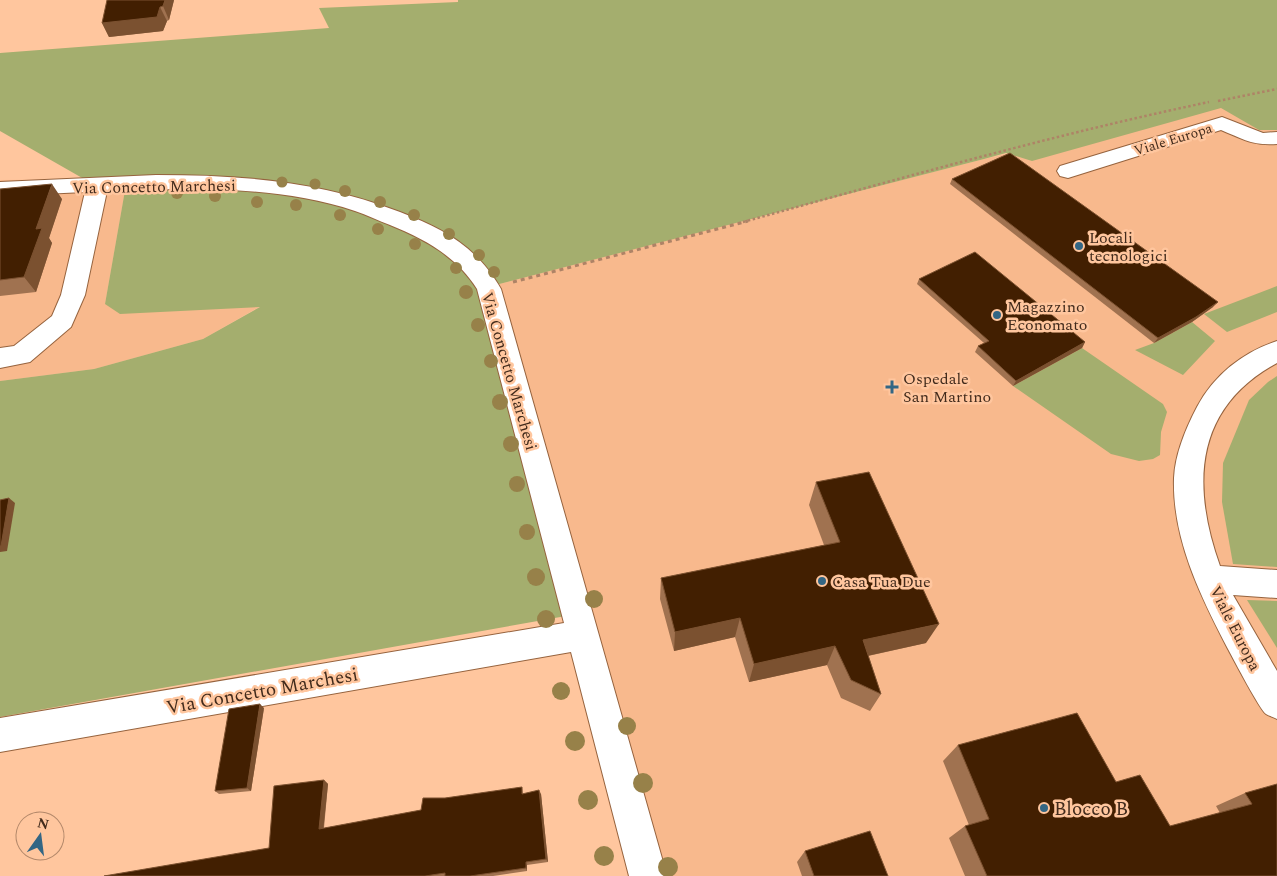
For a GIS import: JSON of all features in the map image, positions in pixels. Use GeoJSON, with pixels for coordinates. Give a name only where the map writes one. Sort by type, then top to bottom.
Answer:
{"type":"FeatureCollection","features":[{"type":"Feature","properties":{"kind":"street","name":"Viale Europa"},"geometry":{"type":"LineString","coordinates":[[1068,171],[1222,123],[1260,140],[1277,138]]}},
{"type":"Feature","properties":{"kind":"street","name":"Via Concetto Marchesi"},"geometry":{"type":"LineString","coordinates":[[0,189],[190,183],[270,186],[314,192],[356,202],[393,216],[449,245],[474,267],[488,289],[648,876]]}},
{"type":"Feature","properties":{"kind":"street"},"geometry":{"type":"LineString","coordinates":[[0,358],[21,355],[62,321],[73,295],[97,186]]}},
{"type":"Feature","properties":{"kind":"street","name":"Viale Europa"},"geometry":{"type":"LineString","coordinates":[[1277,351],[1234,377],[1216,398],[1203,421],[1194,447],[1188,478],[1190,508],[1197,543],[1211,579],[1232,623],[1277,702]]}},
{"type":"Feature","properties":{"kind":"street","name":"Viale Europa"},"geometry":{"type":"LineString","coordinates":[[1211,579],[1277,584]]}},
{"type":"Feature","properties":{"kind":"street","name":"Via Concetto Marchesi"},"geometry":{"type":"LineString","coordinates":[[0,735],[583,635]]}},
{"type":"Feature","properties":{"kind":"path"},"geometry":{"type":"LineString","coordinates":[[488,289],[743,222],[953,163],[1133,118],[1277,88]]}},
{"type":"Feature","properties":{"kind":"shaded area","name":"Ospedale San Martino"},"geometry":{"type":"Polygon","coordinates":[[[1277,93],[1277,876],[649,876],[480,289],[984,159],[1277,93]]]}},
{"type":"Feature","properties":{"kind":"shaded area"},"geometry":{"type":"Polygon","coordinates":[[[127,179],[105,304],[261,306],[203,339],[94,369],[0,381],[0,180],[127,179]]]}},
{"type":"Feature","properties":{"kind":"green space"},"geometry":{"type":"Polygon","coordinates":[[[458,0],[1277,0],[1277,130],[1259,130],[1221,108],[1032,161],[1006,153],[480,289],[566,616],[0,717],[0,381],[94,369],[203,339],[260,307],[120,314],[105,304],[127,179],[84,179],[0,131],[0,53],[329,28],[319,8],[458,2],[458,0]]]}},
{"type":"Feature","properties":{"kind":"green space"},"geometry":{"type":"Polygon","coordinates":[[[1277,286],[1277,312],[1227,332],[1204,314],[1277,286]]]}},
{"type":"Feature","properties":{"kind":"green space"},"geometry":{"type":"Polygon","coordinates":[[[1192,322],[1215,341],[1183,375],[1135,350],[1154,343],[1192,322]]]}},
{"type":"Feature","properties":{"kind":"green space"},"geometry":{"type":"Polygon","coordinates":[[[1082,348],[1163,404],[1167,412],[1161,432],[1160,455],[1153,459],[1139,461],[1111,454],[1013,386],[1082,348]]]}},
{"type":"Feature","properties":{"kind":"green space"},"geometry":{"type":"Polygon","coordinates":[[[1277,376],[1277,567],[1233,564],[1222,502],[1223,463],[1249,400],[1277,376]]]}},
{"type":"Feature","properties":{"kind":"green space"},"geometry":{"type":"Polygon","coordinates":[[[1247,600],[1277,601],[1277,648],[1247,600]]]}},
{"type":"Feature","properties":{"kind":"building"},"geometry":{"type":"Polygon","coordinates":[[[107,0],[165,0],[163,6],[160,7],[157,17],[102,23],[107,0]]]}},
{"type":"Feature","properties":{"kind":"building","name":"Locali tecnologici"},"geometry":{"type":"Polygon","coordinates":[[[1010,153],[1218,302],[1196,317],[1158,338],[952,179],[1010,153]]]}},
{"type":"Feature","properties":{"kind":"building"},"geometry":{"type":"Polygon","coordinates":[[[52,184],[36,229],[42,228],[24,277],[0,280],[0,189],[52,184]]]}},
{"type":"Feature","properties":{"kind":"building","name":"Magazzino Economato"},"geometry":{"type":"Polygon","coordinates":[[[975,252],[1085,342],[1016,381],[978,346],[989,341],[919,279],[975,252]]]}},
{"type":"Feature","properties":{"kind":"building","name":"Casa Tua Due"},"geometry":{"type":"Polygon","coordinates":[[[869,472],[939,624],[863,640],[881,694],[851,680],[835,646],[754,664],[740,618],[675,632],[661,578],[840,542],[816,482],[869,472]]]}},
{"type":"Feature","properties":{"kind":"building"},"geometry":{"type":"Polygon","coordinates":[[[9,498],[1,546],[0,546],[0,500],[9,498]]]}},
{"type":"Feature","properties":{"kind":"building"},"geometry":{"type":"Polygon","coordinates":[[[260,704],[247,788],[215,791],[229,709],[260,704]]]}},
{"type":"Feature","properties":{"kind":"building"},"geometry":{"type":"Polygon","coordinates":[[[1077,713],[1116,782],[1140,775],[1170,826],[1252,804],[1245,793],[1277,784],[1277,876],[987,876],[965,826],[989,819],[958,745],[1077,713]]]}},
{"type":"Feature","properties":{"kind":"building"},"geometry":{"type":"Polygon","coordinates":[[[324,780],[319,829],[421,810],[423,798],[445,798],[522,787],[522,794],[539,790],[546,859],[526,862],[526,868],[470,876],[445,876],[445,873],[425,876],[104,876],[269,848],[274,786],[324,780]]]}},
{"type":"Feature","properties":{"kind":"building"},"geometry":{"type":"Polygon","coordinates":[[[870,831],[888,876],[814,876],[805,851],[870,831]]]}},
{"type":"Feature","properties":{"kind":"place","name":"Locali tecnologici"},"geometry":{"type":"Point","coordinates":[1079,246]}},
{"type":"Feature","properties":{"kind":"place","name":"Magazzino Economato"},"geometry":{"type":"Point","coordinates":[997,315]}},
{"type":"Feature","properties":{"kind":"place","name":"Ospedale San Martino"},"geometry":{"type":"Point","coordinates":[892,387]}},
{"type":"Feature","properties":{"kind":"place","name":"Casa Tua Due"},"geometry":{"type":"Point","coordinates":[822,581]}},
{"type":"Feature","properties":{"kind":"place","name":"Blocco B"},"geometry":{"type":"Point","coordinates":[1044,808]}}]}
